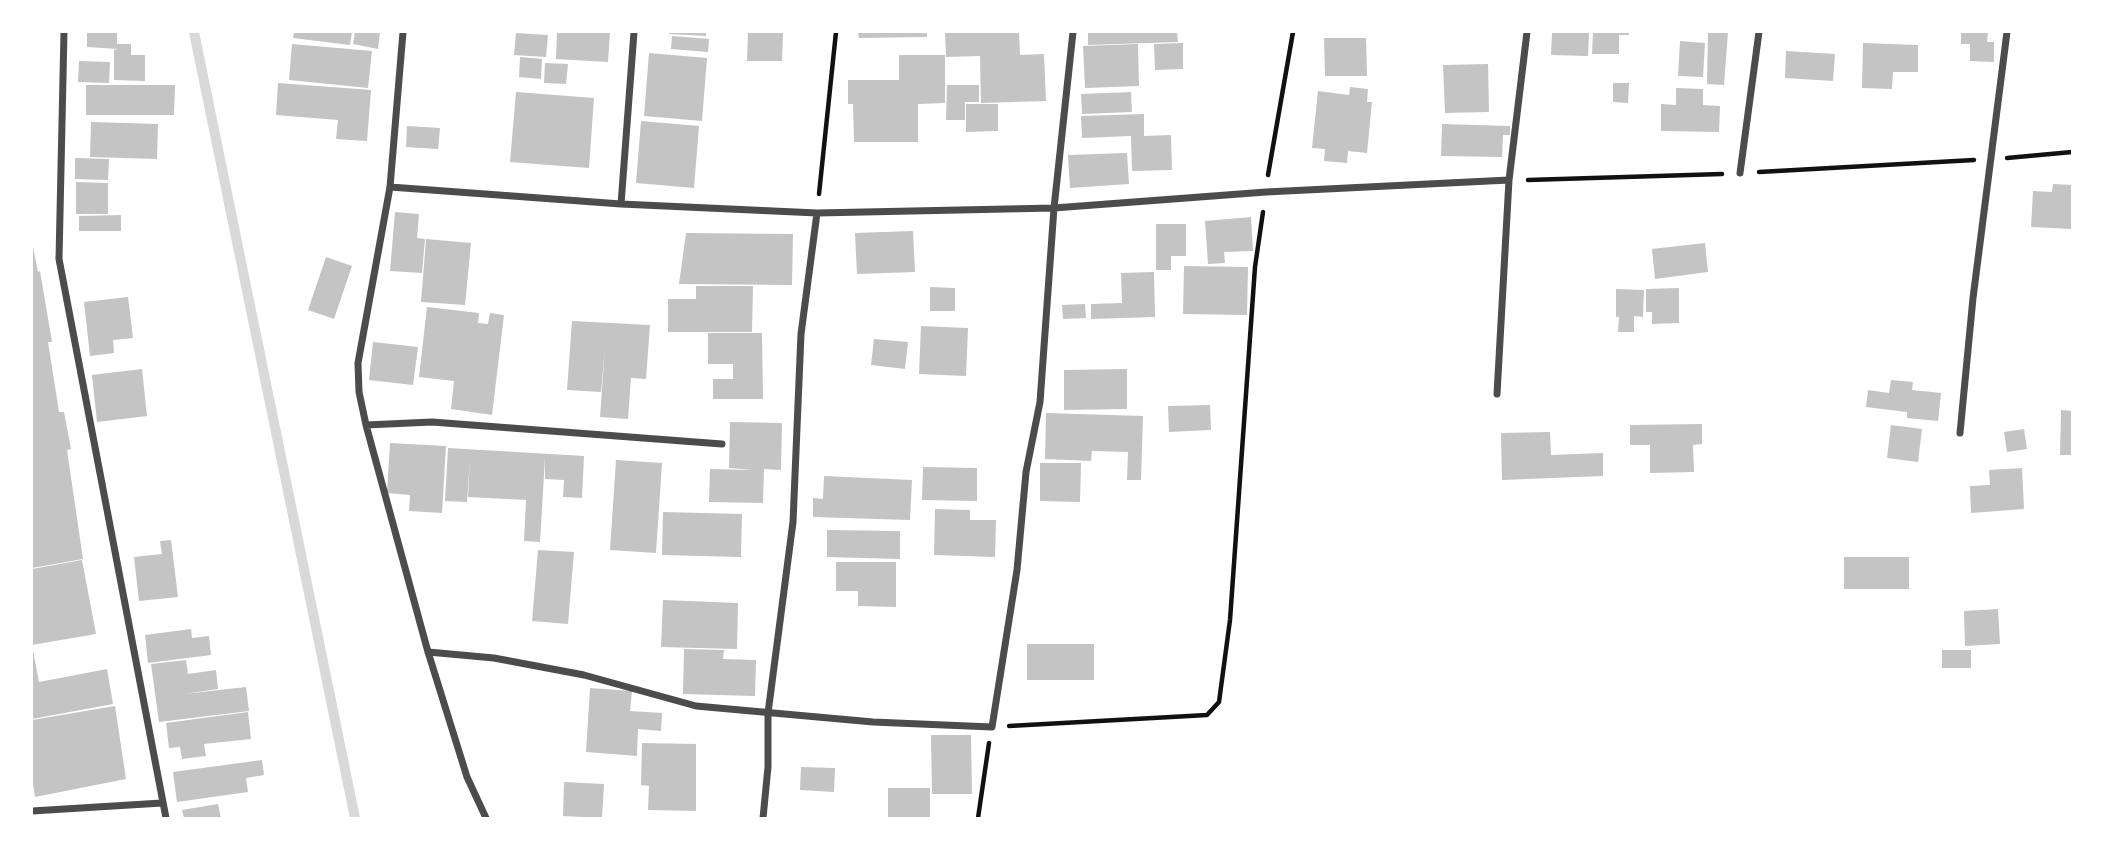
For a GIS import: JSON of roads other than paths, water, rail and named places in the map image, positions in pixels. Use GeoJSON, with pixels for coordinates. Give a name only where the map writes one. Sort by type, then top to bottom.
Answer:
{"type":"FeatureCollection","features":[{"type":"Feature","properties":{"kind":"street"},"geometry":{"type":"LineString","coordinates":[[64,32],[59,258],[166,818]]}},
{"type":"Feature","properties":{"kind":"street"},"geometry":{"type":"LineString","coordinates":[[403,32],[390,187],[358,363],[359,392],[428,652],[467,777],[486,818]]}},
{"type":"Feature","properties":{"kind":"street"},"geometry":{"type":"LineString","coordinates":[[621,204],[634,32]]}},
{"type":"Feature","properties":{"kind":"street"},"geometry":{"type":"LineString","coordinates":[[428,652],[494,658],[583,675],[696,706],[873,722],[992,727],[1017,570],[1026,472],[1040,402],[1054,208],[1073,32]]}},
{"type":"Feature","properties":{"kind":"street"},"geometry":{"type":"LineString","coordinates":[[1497,394],[1509,180],[1527,32]]}},
{"type":"Feature","properties":{"kind":"street"},"geometry":{"type":"LineString","coordinates":[[1740,173],[1759,32]]}},
{"type":"Feature","properties":{"kind":"street"},"geometry":{"type":"LineString","coordinates":[[1960,433],[1973,298],[2007,32]]}},
{"type":"Feature","properties":{"kind":"street"},"geometry":{"type":"LineString","coordinates":[[390,187],[621,204],[817,213],[1054,208],[1266,192],[1509,180]]}},
{"type":"Feature","properties":{"kind":"street"},"geometry":{"type":"LineString","coordinates":[[763,818],[768,767],[768,713],[793,522],[801,334],[817,213]]}},
{"type":"Feature","properties":{"kind":"street"},"geometry":{"type":"LineString","coordinates":[[366,425],[432,422],[722,444]]}},
{"type":"Feature","properties":{"kind":"street"},"geometry":{"type":"LineString","coordinates":[[32,811],[162,803]]}},
{"type":"Feature","properties":{"kind":"waterway"},"geometry":{"type":"LineString","coordinates":[[194,32],[355,818]]}}]}
